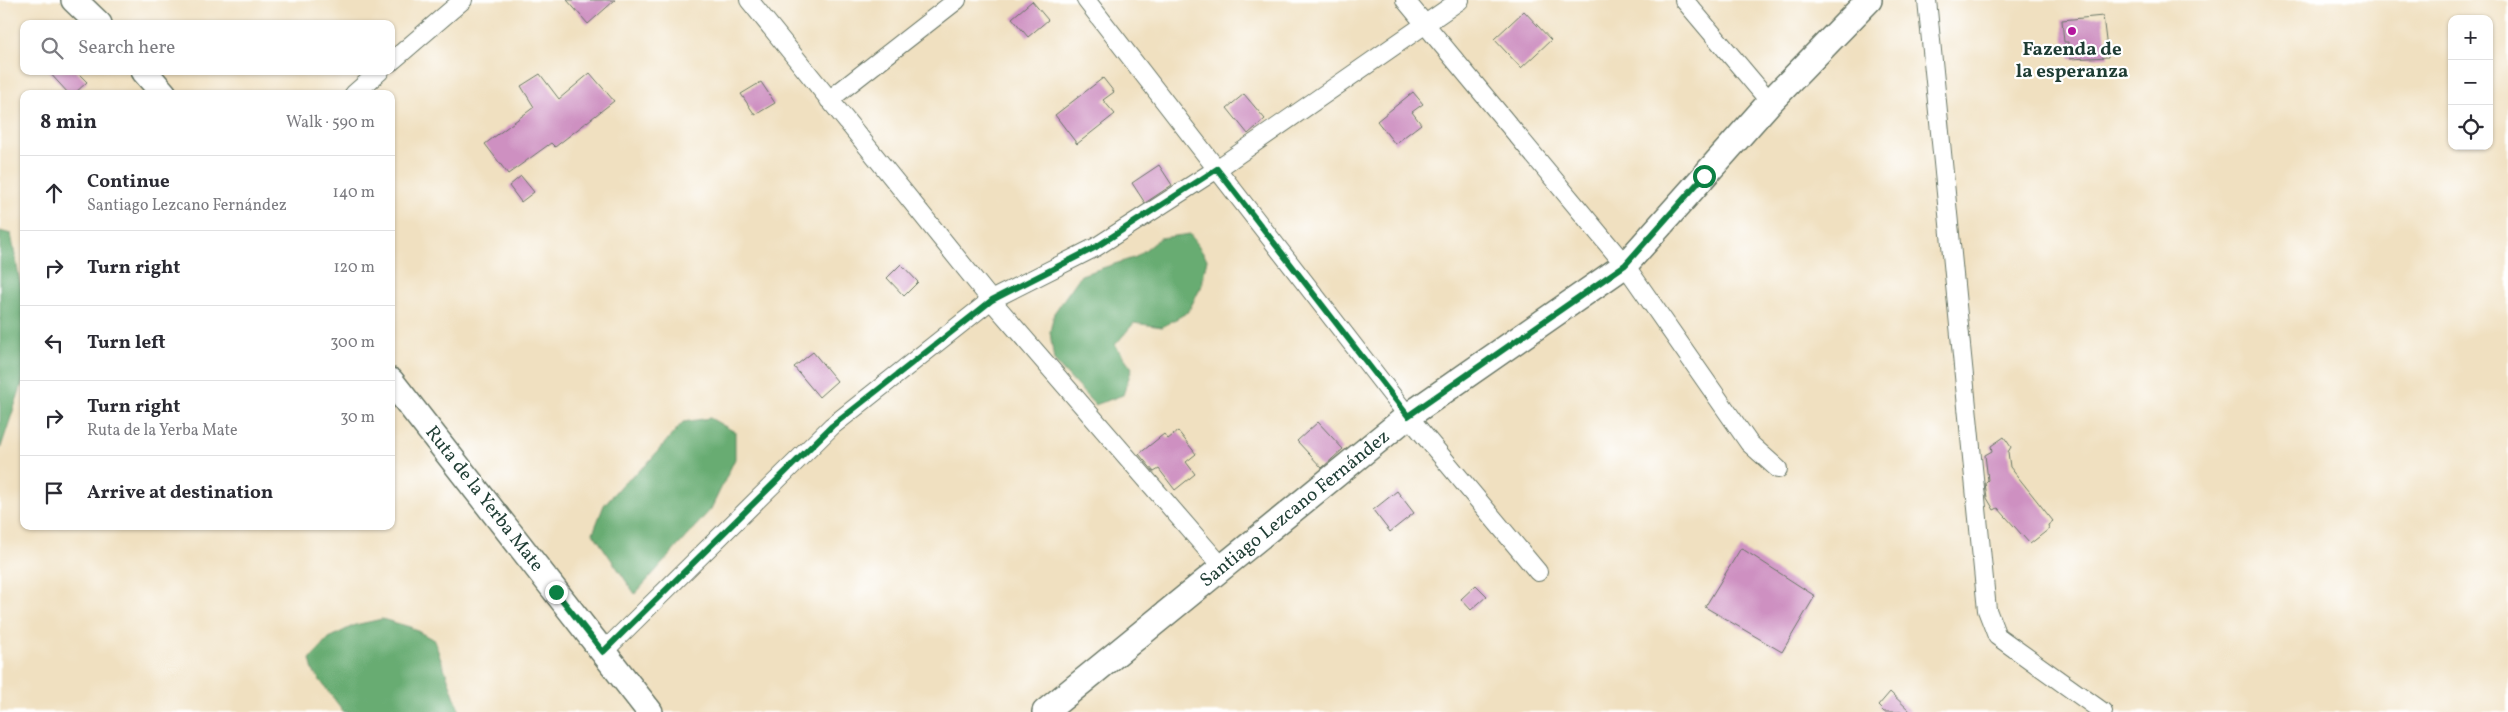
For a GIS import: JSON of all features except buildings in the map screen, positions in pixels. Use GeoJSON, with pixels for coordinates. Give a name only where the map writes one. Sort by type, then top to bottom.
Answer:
{"type":"FeatureCollection","features":[{"type":"Feature","properties":{"kind":"street"},"geometry":{"type":"LineString","coordinates":[[74,0],[94,20]]}},
{"type":"Feature","properties":{"kind":"street"},"geometry":{"type":"LineString","coordinates":[[395,59],[463,0]]}},
{"type":"Feature","properties":{"kind":"street"},"geometry":{"type":"LineString","coordinates":[[749,0],[992,300],[1222,568]]}},
{"type":"Feature","properties":{"kind":"street"},"geometry":{"type":"LineString","coordinates":[[829,100],[957,0]]}},
{"type":"Feature","properties":{"kind":"street"},"geometry":{"type":"LineString","coordinates":[[1086,0],[1408,416],[1538,572]]}},
{"type":"Feature","properties":{"kind":"street"},"geometry":{"type":"LineString","coordinates":[[1405,0],[1625,265],[1749,443],[1778,469]]}},
{"type":"Feature","properties":{"kind":"street"},"geometry":{"type":"LineString","coordinates":[[603,652],[832,426],[992,300],[1096,247],[1217,169],[1426,26],[1460,0]]}},
{"type":"Feature","properties":{"kind":"street"},"geometry":{"type":"LineString","coordinates":[[1684,0],[1770,102]]}},
{"type":"Feature","properties":{"kind":"street","name":"Santiago Lezcano Fernández"},"geometry":{"type":"LineString","coordinates":[[1045,712],[1408,416],[1625,265],[1770,102],[1869,0]]}},
{"type":"Feature","properties":{"kind":"street"},"geometry":{"type":"LineString","coordinates":[[1927,0],[1987,610],[1997,636],[2103,712]]}},
{"type":"Feature","properties":{"kind":"street"},"geometry":{"type":"LineString","coordinates":[[147,75],[161,90]]}},
{"type":"Feature","properties":{"kind":"street"},"geometry":{"type":"LineString","coordinates":[[359,90],[375,75]]}},
{"type":"Feature","properties":{"kind":"street","name":"Ruta de la Yerba Mate"},"geometry":{"type":"LineString","coordinates":[[395,386],[650,712]]}},
{"type":"Feature","properties":{"kind":"green space"},"geometry":{"type":"Polygon","coordinates":[[[0,231],[11,234],[20,282],[20,390],[0,450],[0,231]]]}},
{"type":"Feature","properties":{"kind":"green space"},"geometry":{"type":"Polygon","coordinates":[[[1190,234],[1207,259],[1201,287],[1188,312],[1162,327],[1134,323],[1115,345],[1132,368],[1123,395],[1095,405],[1054,361],[1050,332],[1054,313],[1081,275],[1136,257],[1160,238],[1190,234]]]}},
{"type":"Feature","properties":{"kind":"green space"},"geometry":{"type":"Polygon","coordinates":[[[710,418],[735,432],[735,459],[711,509],[635,594],[593,533],[604,505],[623,483],[645,466],[683,422],[710,418]]]}},
{"type":"Feature","properties":{"kind":"green space"},"geometry":{"type":"Polygon","coordinates":[[[382,619],[410,627],[434,640],[460,712],[344,712],[313,671],[310,659],[329,638],[355,625],[382,619]]]}},
{"type":"Feature","properties":{"kind":"place","name":"Fazenda de la esperanza"},"geometry":{"type":"Point","coordinates":[2072,31]}},
{"type":"Feature","properties":{"kind":"route"},"geometry":{"type":"LineString","coordinates":[[556,592],[603,652],[832,426],[992,300],[1096,247],[1217,169],[1408,416],[1625,265],[1704,176]]}}]}
